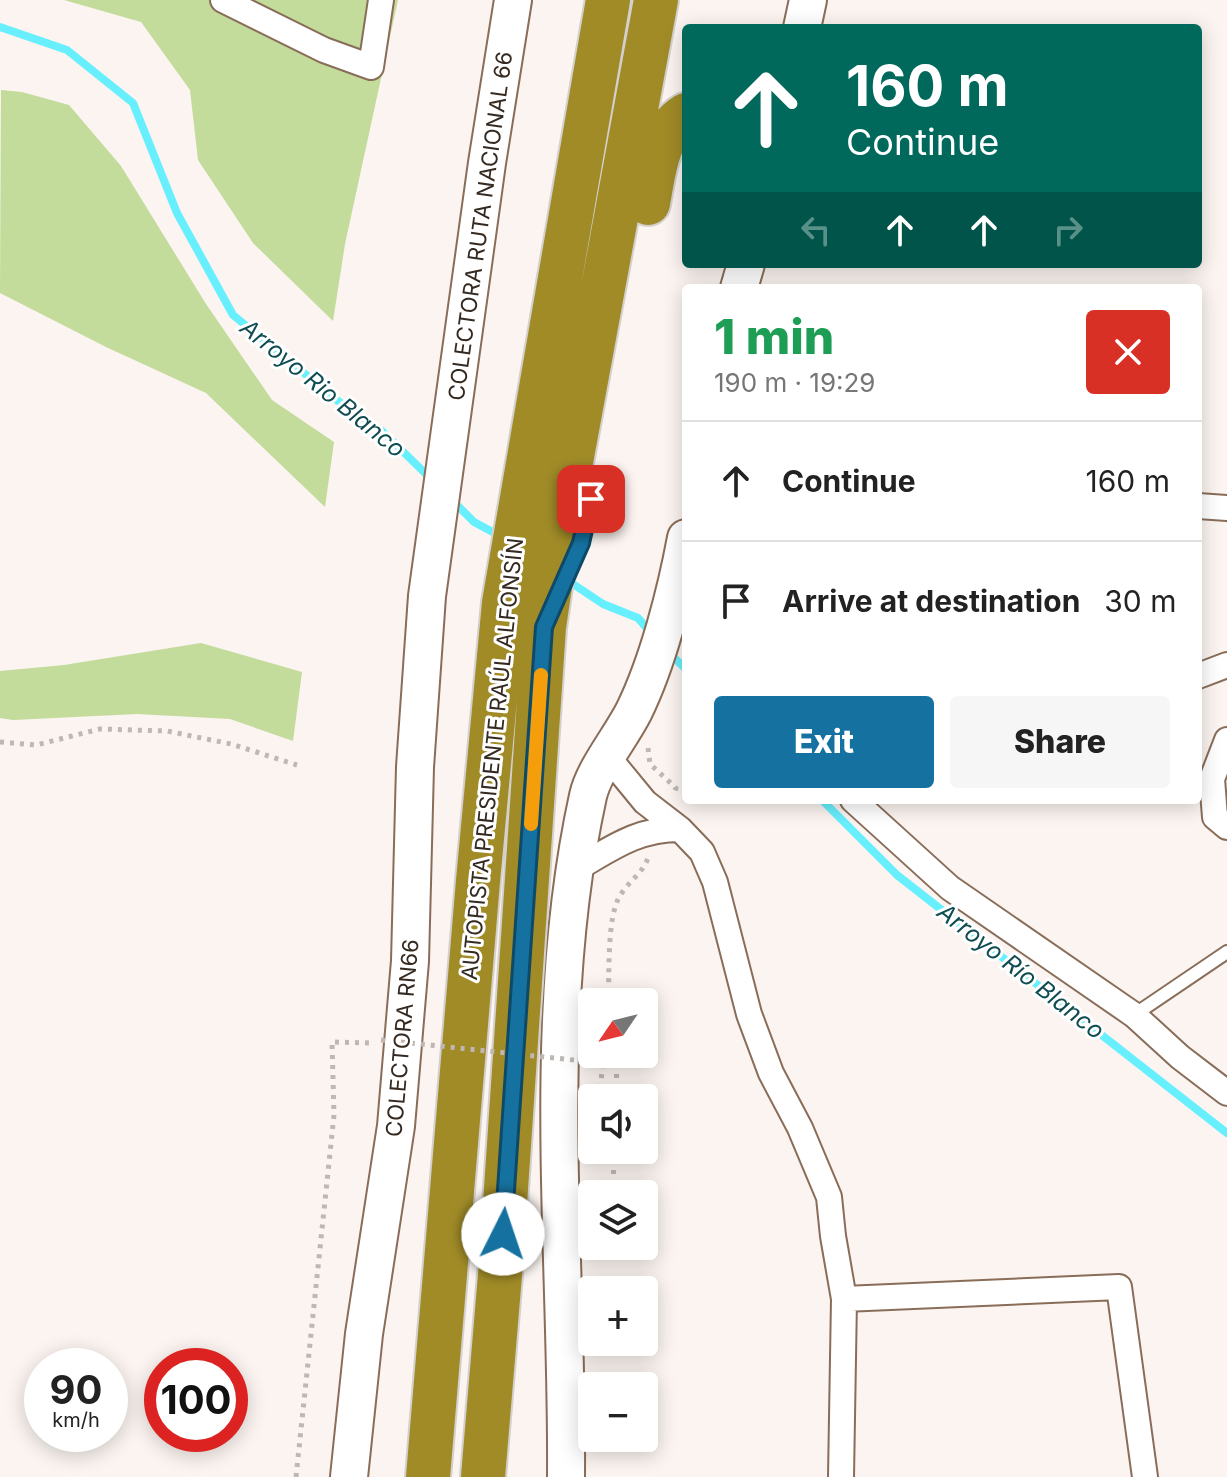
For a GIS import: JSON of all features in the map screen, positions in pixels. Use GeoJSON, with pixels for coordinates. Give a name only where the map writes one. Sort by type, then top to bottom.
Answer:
{"type":"FeatureCollection","features":[{"type":"Feature","properties":{"kind":"highway","name":"AUTOPISTA PRESIDENTE RAÚL ALFONSÍN"},"geometry":{"type":"LineString","coordinates":[[483,1477],[548,619],[551,535],[608,0]]}},
{"type":"Feature","properties":{"kind":"highway","name":"AUTOPISTA PRESIDENTE RAÚL ALFONSÍN"},"geometry":{"type":"LineString","coordinates":[[428,1477],[476,896],[504,603],[551,535],[656,0]]}},
{"type":"Feature","properties":{"kind":"highway"},"geometry":{"type":"LineString","coordinates":[[551,535],[659,147],[676,121],[682,117]]}},
{"type":"Feature","properties":{"kind":"street"},"geometry":{"type":"LineString","coordinates":[[223,0],[324,50],[371,67],[381,0]]}},
{"type":"Feature","properties":{"kind":"street","name":"COLECTORA RUTA NACIONAL 66"},"geometry":{"type":"LineString","coordinates":[[427,596],[484,178],[513,0]]}},
{"type":"Feature","properties":{"kind":"street"},"geometry":{"type":"LineString","coordinates":[[803,24],[808,0]]}},
{"type":"Feature","properties":{"kind":"street"},"geometry":{"type":"LineString","coordinates":[[1202,506],[1227,508]]}},
{"type":"Feature","properties":{"kind":"street"},"geometry":{"type":"LineString","coordinates":[[566,1477],[561,1089],[565,980],[599,856],[589,791],[635,709],[676,593],[682,560]]}},
{"type":"Feature","properties":{"kind":"street","name":"COLECTORA RN66"},"geometry":{"type":"LineString","coordinates":[[349,1477],[364,1334],[396,1126],[410,961],[415,767],[427,596]]}},
{"type":"Feature","properties":{"kind":"street"},"geometry":{"type":"LineString","coordinates":[[1227,740],[1212,779],[1215,817],[1227,827]]}},
{"type":"Feature","properties":{"kind":"street"},"geometry":{"type":"LineString","coordinates":[[608,757],[638,795],[680,829],[702,852],[715,882],[749,1014],[771,1073],[800,1128],[829,1197],[844,1299],[841,1477]]}},
{"type":"Feature","properties":{"kind":"street"},"geometry":{"type":"LineString","coordinates":[[857,804],[950,888],[1134,1015],[1180,1057],[1227,1093]]}},
{"type":"Feature","properties":{"kind":"street"},"geometry":{"type":"LineString","coordinates":[[599,856],[655,829],[680,829]]}},
{"type":"Feature","properties":{"kind":"street"},"geometry":{"type":"LineString","coordinates":[[844,1299],[1119,1287],[1145,1477]]}},
{"type":"Feature","properties":{"kind":"lane"},"geometry":{"type":"LineString","coordinates":[[1134,1015],[1227,952]]}},
{"type":"Feature","properties":{"kind":"path"},"geometry":{"type":"LineString","coordinates":[[0,742],[36,745],[100,729],[167,731],[231,744],[297,765]]}},
{"type":"Feature","properties":{"kind":"path"},"geometry":{"type":"LineString","coordinates":[[381,1040],[578,1060]]}},
{"type":"Feature","properties":{"kind":"path"},"geometry":{"type":"LineString","coordinates":[[296,1477],[334,1115],[332,1042]]}},
{"type":"Feature","properties":{"kind":"green space"},"geometry":{"type":"Polygon","coordinates":[[[64,0],[398,0],[345,244],[333,321],[253,243],[198,160],[190,90],[141,22],[64,0]]]}},
{"type":"Feature","properties":{"kind":"green space"},"geometry":{"type":"Polygon","coordinates":[[[1,90],[22,92],[69,105],[121,166],[206,304],[272,400],[334,442],[325,507],[206,393],[0,293],[1,90]]]}},
{"type":"Feature","properties":{"kind":"green space"},"geometry":{"type":"Polygon","coordinates":[[[201,643],[302,672],[293,741],[230,719],[137,714],[0,718],[0,671],[64,665],[201,643]]]}},
{"type":"Feature","properties":{"kind":"waterway","name":"Arroyo Rio Blanco"},"geometry":{"type":"LineString","coordinates":[[0,27],[67,50],[133,103],[177,213],[233,315],[338,401],[382,431],[432,480]]}},
{"type":"Feature","properties":{"kind":"waterway","name":"Arroyo Rio Blanco"},"geometry":{"type":"LineString","coordinates":[[453,501],[474,522],[502,537]]}},
{"type":"Feature","properties":{"kind":"waterway","name":"Arroyo Río Blanco"},"geometry":{"type":"LineString","coordinates":[[564,578],[603,604],[638,618],[652,634]]}},
{"type":"Feature","properties":{"kind":"waterway","name":"Arroyo Río Blanco"},"geometry":{"type":"LineString","coordinates":[[669,653],[682,665]]}},
{"type":"Feature","properties":{"kind":"waterway","name":"Arroyo Río Blanco"},"geometry":{"type":"LineString","coordinates":[[826,804],[897,875],[1227,1133]]}},
{"type":"Feature","properties":{"kind":"slow traffic"},"geometry":{"type":"LineString","coordinates":[[531,824],[541,675]]}},
{"type":"Feature","properties":{"kind":"route"},"geometry":{"type":"LineString","coordinates":[[503,1234],[544,627],[581,543],[591,499]]}}]}
